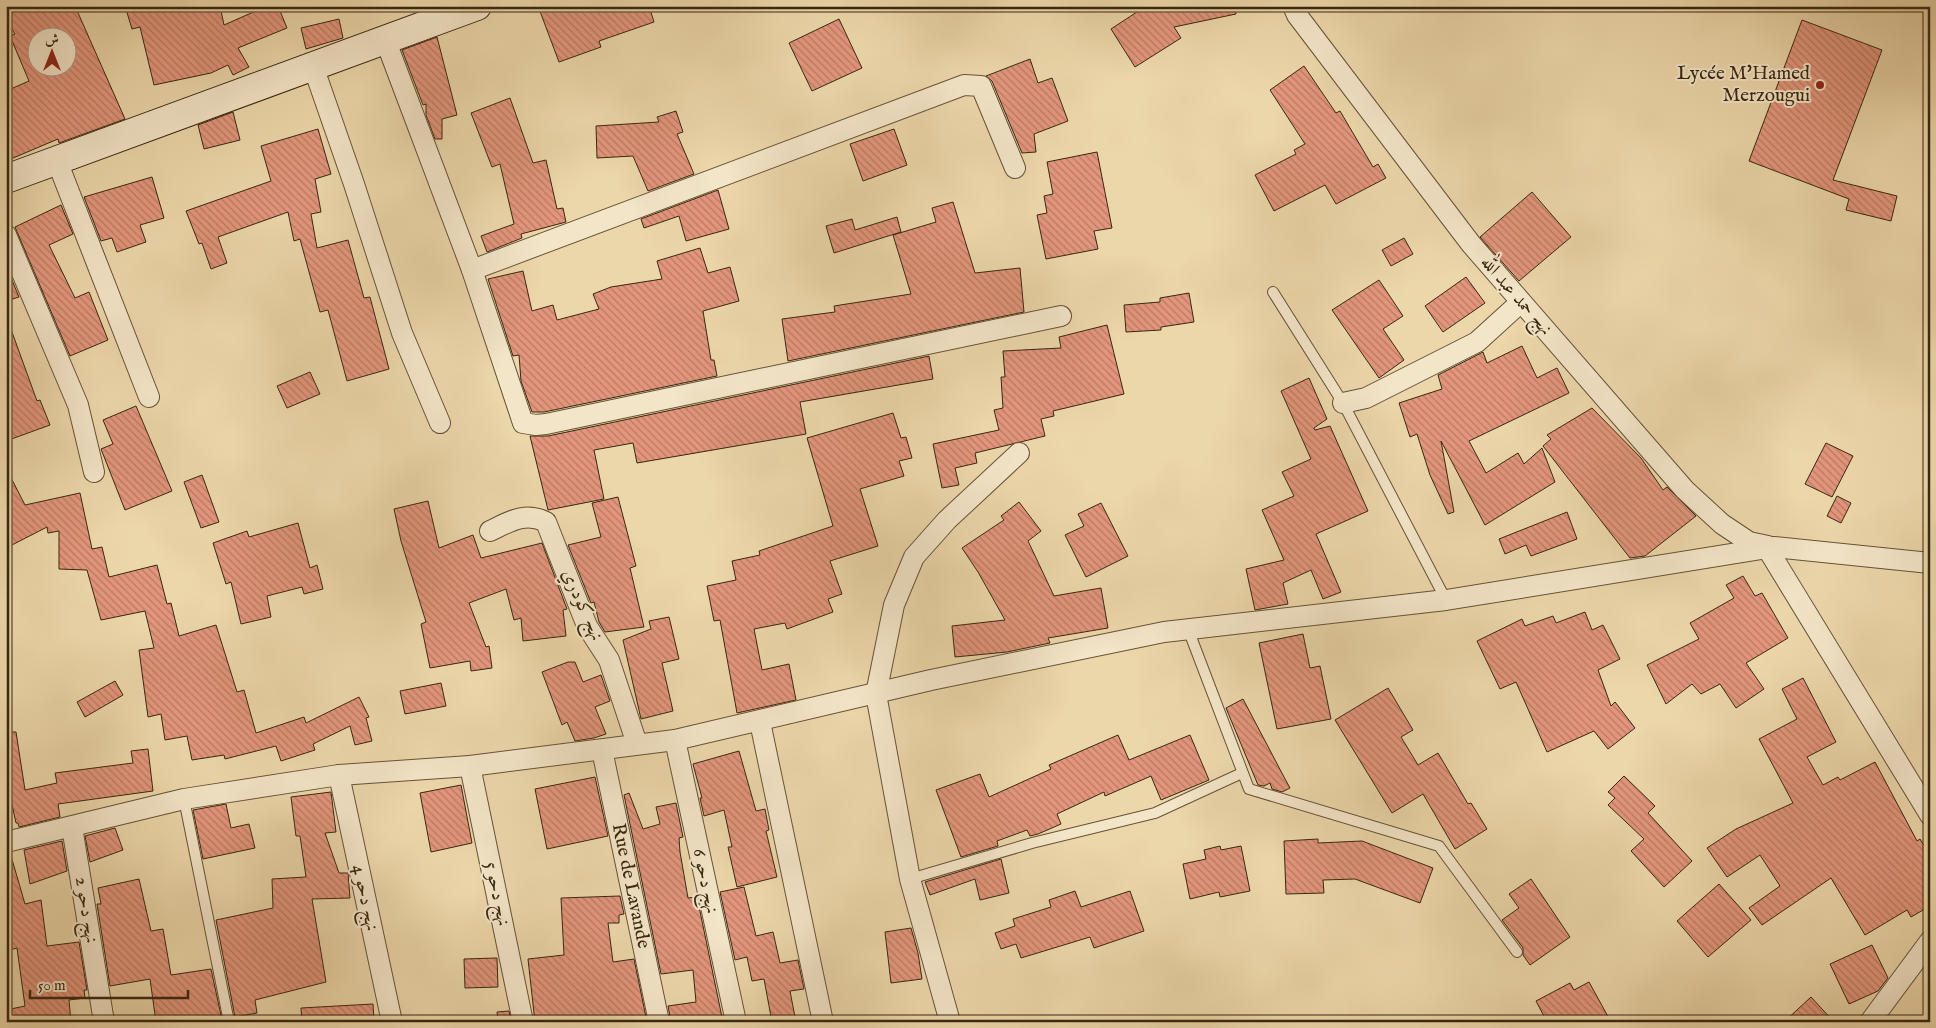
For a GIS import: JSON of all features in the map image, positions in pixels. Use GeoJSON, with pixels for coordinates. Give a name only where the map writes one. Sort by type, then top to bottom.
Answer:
{"type":"FeatureCollection","features":[{"type":"Feature","properties":{"kind":"street"},"geometry":{"type":"LineString","coordinates":[[6,179],[385,39],[430,14],[477,6]]}},
{"type":"Feature","properties":{"kind":"street","name":"نهج حمد عبد الله"},"geometry":{"type":"LineString","coordinates":[[1293,6],[1297,15],[1334,65],[1471,244],[1685,490],[1722,524],[1749,542],[1770,548]]}},
{"type":"Feature","properties":{"kind":"street"},"geometry":{"type":"LineString","coordinates":[[385,39],[472,270],[523,423],[536,425],[1062,316]]}},
{"type":"Feature","properties":{"kind":"street"},"geometry":{"type":"LineString","coordinates":[[313,66],[354,184],[402,334],[440,423]]}},
{"type":"Feature","properties":{"kind":"street"},"geometry":{"type":"LineString","coordinates":[[472,270],[964,84],[981,86],[988,97],[1015,168]]}},
{"type":"Feature","properties":{"kind":"street"},"geometry":{"type":"LineString","coordinates":[[57,161],[149,396]]}},
{"type":"Feature","properties":{"kind":"street"},"geometry":{"type":"LineString","coordinates":[[6,235],[78,405],[94,472]]}},
{"type":"Feature","properties":{"kind":"street"},"geometry":{"type":"LineString","coordinates":[[1343,404],[1366,398],[1477,342],[1521,302]]}},
{"type":"Feature","properties":{"kind":"street"},"geometry":{"type":"LineString","coordinates":[[950,1022],[910,879],[876,694],[894,605],[914,557],[947,520],[1019,453]]}},
{"type":"Feature","properties":{"kind":"street","name":"نهج كودري"},"geometry":{"type":"LineString","coordinates":[[490,531],[519,518],[536,516],[546,522],[587,626],[609,660],[637,744]]}},
{"type":"Feature","properties":{"kind":"street"},"geometry":{"type":"LineString","coordinates":[[6,842],[184,799],[339,775],[470,766],[675,740],[1125,640],[1188,630],[1446,600],[1770,548],[1930,563]]}},
{"type":"Feature","properties":{"kind":"street"},"geometry":{"type":"LineString","coordinates":[[1770,548],[1930,815]]}},
{"type":"Feature","properties":{"kind":"street"},"geometry":{"type":"LineString","coordinates":[[760,722],[823,1022]]}},
{"type":"Feature","properties":{"kind":"street","name":"نهج دحو 6"},"geometry":{"type":"LineString","coordinates":[[675,740],[736,1022]]}},
{"type":"Feature","properties":{"kind":"street","name":"Rue de Lavande"},"geometry":{"type":"LineString","coordinates":[[602,750],[658,1022]]}},
{"type":"Feature","properties":{"kind":"street","name":"نهج دحو 5"},"geometry":{"type":"LineString","coordinates":[[470,766],[523,1022]]}},
{"type":"Feature","properties":{"kind":"street","name":"نهج دحو 4"},"geometry":{"type":"LineString","coordinates":[[339,775],[392,1022]]}},
{"type":"Feature","properties":{"kind":"street","name":"نهج دحو 2"},"geometry":{"type":"LineString","coordinates":[[72,827],[104,1022]]}},
{"type":"Feature","properties":{"kind":"street"},"geometry":{"type":"LineString","coordinates":[[1870,1022],[1930,941]]}},
{"type":"Feature","properties":{"kind":"lane"},"geometry":{"type":"LineString","coordinates":[[1273,292],[1343,404],[1446,600]]}},
{"type":"Feature","properties":{"kind":"lane"},"geometry":{"type":"LineString","coordinates":[[1188,630],[1249,789],[1438,846],[1517,952]]}},
{"type":"Feature","properties":{"kind":"lane"},"geometry":{"type":"LineString","coordinates":[[910,879],[1032,843],[1154,813],[1242,773]]}},
{"type":"Feature","properties":{"kind":"lane"},"geometry":{"type":"LineString","coordinates":[[184,799],[230,1022]]}},
{"type":"Feature","properties":{"kind":"building"},"geometry":{"type":"Polygon","coordinates":[[[6,6],[75,6],[125,119],[59,143],[58,139],[6,161],[6,91],[29,81],[10,36],[15,34],[6,20],[6,6]]]}},
{"type":"Feature","properties":{"kind":"building"},"geometry":{"type":"Polygon","coordinates":[[[125,6],[220,6],[224,25],[258,10],[257,6],[278,6],[287,28],[238,48],[249,67],[233,75],[228,65],[211,73],[154,85],[140,27],[132,29],[125,6]]]}},
{"type":"Feature","properties":{"kind":"building"},"geometry":{"type":"Polygon","coordinates":[[[538,6],[649,6],[654,22],[599,41],[601,47],[559,62],[538,6]]]}},
{"type":"Feature","properties":{"kind":"building"},"geometry":{"type":"Polygon","coordinates":[[[1146,6],[1235,6],[1236,14],[1174,27],[1181,38],[1135,67],[1111,29],[1146,6]]]}},
{"type":"Feature","properties":{"kind":"building"},"geometry":{"type":"Polygon","coordinates":[[[339,19],[343,38],[306,49],[301,28],[339,19]]]}},
{"type":"Feature","properties":{"kind":"building"},"geometry":{"type":"Polygon","coordinates":[[[839,19],[862,68],[812,91],[789,43],[839,19]]]}},
{"type":"Feature","properties":{"kind":"building"},"geometry":{"type":"Polygon","coordinates":[[[1802,20],[1882,50],[1833,180],[1897,196],[1891,221],[1846,210],[1849,199],[1749,161],[1802,20]]]}},
{"type":"Feature","properties":{"kind":"building"},"geometry":{"type":"Polygon","coordinates":[[[437,37],[457,115],[442,119],[442,139],[435,139],[426,115],[426,104],[423,105],[402,50],[437,37]]]}},
{"type":"Feature","properties":{"kind":"building"},"geometry":{"type":"Polygon","coordinates":[[[1030,59],[1038,83],[1052,78],[1068,121],[1034,134],[1036,152],[1022,153],[992,81],[986,76],[1030,59]]]}},
{"type":"Feature","properties":{"kind":"building"},"geometry":{"type":"Polygon","coordinates":[[[1304,66],[1336,113],[1340,111],[1373,167],[1378,164],[1386,178],[1336,204],[1325,185],[1274,211],[1255,175],[1296,154],[1294,150],[1305,144],[1270,90],[1304,66]]]}},
{"type":"Feature","properties":{"kind":"building"},"geometry":{"type":"Polygon","coordinates":[[[510,98],[533,163],[546,160],[557,209],[563,208],[566,222],[521,234],[522,238],[487,252],[481,236],[514,224],[500,164],[492,167],[471,113],[510,98]]]}},
{"type":"Feature","properties":{"kind":"building"},"geometry":{"type":"Polygon","coordinates":[[[676,111],[683,132],[677,134],[694,174],[648,191],[633,156],[597,158],[596,126],[659,122],[657,117],[676,111]]]}},
{"type":"Feature","properties":{"kind":"building"},"geometry":{"type":"Polygon","coordinates":[[[233,112],[240,140],[204,149],[198,125],[233,112]]]}},
{"type":"Feature","properties":{"kind":"building"},"geometry":{"type":"Polygon","coordinates":[[[318,129],[331,174],[315,179],[321,212],[311,214],[317,248],[348,240],[364,298],[370,297],[389,369],[347,381],[328,310],[320,312],[300,239],[294,241],[288,212],[218,237],[227,263],[211,269],[202,243],[199,244],[186,211],[271,181],[261,146],[318,129]]]}},
{"type":"Feature","properties":{"kind":"building"},"geometry":{"type":"Polygon","coordinates":[[[894,129],[907,165],[863,181],[850,144],[894,129]]]}},
{"type":"Feature","properties":{"kind":"building"},"geometry":{"type":"Polygon","coordinates":[[[1097,152],[1112,228],[1094,231],[1098,249],[1046,259],[1037,215],[1047,213],[1044,196],[1053,194],[1047,162],[1097,152]]]}},
{"type":"Feature","properties":{"kind":"building"},"geometry":{"type":"Polygon","coordinates":[[[152,177],[164,218],[140,225],[146,242],[117,252],[112,238],[101,241],[84,197],[152,177]]]}},
{"type":"Feature","properties":{"kind":"building"},"geometry":{"type":"Polygon","coordinates":[[[718,190],[729,229],[686,241],[679,216],[644,228],[641,219],[718,190]]]}},
{"type":"Feature","properties":{"kind":"building"},"geometry":{"type":"Polygon","coordinates":[[[1532,192],[1571,237],[1519,281],[1480,237],[1532,192]]]}},
{"type":"Feature","properties":{"kind":"building"},"geometry":{"type":"Polygon","coordinates":[[[953,202],[975,273],[1020,268],[1024,312],[788,361],[782,319],[835,312],[834,306],[911,294],[893,235],[936,222],[932,208],[953,202]]]}},
{"type":"Feature","properties":{"kind":"building"},"geometry":{"type":"Polygon","coordinates":[[[61,205],[73,234],[49,245],[75,298],[89,292],[108,340],[70,356],[15,227],[61,205]]]}},
{"type":"Feature","properties":{"kind":"building"},"geometry":{"type":"Polygon","coordinates":[[[897,217],[901,232],[834,253],[826,226],[852,219],[855,230],[897,217]]]}},
{"type":"Feature","properties":{"kind":"building"},"geometry":{"type":"Polygon","coordinates":[[[1404,238],[1413,254],[1391,266],[1382,250],[1404,238]]]}},
{"type":"Feature","properties":{"kind":"building"},"geometry":{"type":"Polygon","coordinates":[[[700,248],[708,273],[730,267],[739,301],[703,311],[711,360],[714,360],[717,376],[544,412],[532,412],[521,381],[519,355],[513,356],[488,279],[523,271],[532,311],[553,305],[557,320],[599,309],[593,294],[611,287],[662,279],[657,261],[700,248]]]}},
{"type":"Feature","properties":{"kind":"building"},"geometry":{"type":"Polygon","coordinates":[[[6,266],[19,297],[6,301],[6,266]]]}},
{"type":"Feature","properties":{"kind":"building"},"geometry":{"type":"Polygon","coordinates":[[[1466,277],[1485,303],[1443,332],[1425,306],[1466,277]]]}},
{"type":"Feature","properties":{"kind":"building"},"geometry":{"type":"Polygon","coordinates":[[[1379,280],[1403,316],[1383,329],[1404,360],[1379,378],[1332,310],[1379,280]]]}},
{"type":"Feature","properties":{"kind":"building"},"geometry":{"type":"Polygon","coordinates":[[[1189,293],[1194,322],[1161,327],[1161,330],[1126,332],[1124,305],[1160,302],[1160,298],[1189,293]]]}},
{"type":"Feature","properties":{"kind":"building"},"geometry":{"type":"Polygon","coordinates":[[[8,321],[37,401],[40,400],[50,425],[6,441],[6,322],[8,321]]]}},
{"type":"Feature","properties":{"kind":"building"},"geometry":{"type":"Polygon","coordinates":[[[1107,325],[1124,394],[1053,411],[1054,416],[1041,419],[1045,436],[975,453],[977,463],[955,468],[959,485],[942,488],[933,444],[999,430],[994,410],[1003,408],[1001,377],[1005,377],[1003,351],[1061,348],[1059,337],[1107,325]]]}},
{"type":"Feature","properties":{"kind":"building"},"geometry":{"type":"Polygon","coordinates":[[[1522,346],[1537,378],[1557,368],[1569,393],[1469,441],[1486,473],[1518,453],[1524,464],[1542,448],[1555,482],[1485,525],[1441,441],[1454,512],[1448,514],[1430,475],[1417,434],[1410,437],[1399,403],[1442,389],[1438,375],[1483,352],[1487,363],[1522,346]]]}},
{"type":"Feature","properties":{"kind":"building"},"geometry":{"type":"Polygon","coordinates":[[[929,356],[933,379],[800,402],[806,434],[637,463],[633,443],[594,450],[604,499],[548,510],[530,436],[548,436],[929,356]]]}},
{"type":"Feature","properties":{"kind":"building"},"geometry":{"type":"Polygon","coordinates":[[[310,372],[320,394],[287,408],[277,386],[310,372]]]}},
{"type":"Feature","properties":{"kind":"building"},"geometry":{"type":"Polygon","coordinates":[[[1309,378],[1327,419],[1314,428],[1315,430],[1330,426],[1368,511],[1316,534],[1341,592],[1323,599],[1311,570],[1283,583],[1288,604],[1255,610],[1246,569],[1284,560],[1262,510],[1294,496],[1282,472],[1311,459],[1281,391],[1309,378]]]}},
{"type":"Feature","properties":{"kind":"building"},"geometry":{"type":"Polygon","coordinates":[[[136,406],[172,491],[125,510],[101,449],[113,444],[103,420],[136,406]]]}},
{"type":"Feature","properties":{"kind":"building"},"geometry":{"type":"Polygon","coordinates":[[[1592,408],[1641,458],[1663,490],[1667,487],[1696,516],[1645,556],[1630,558],[1543,446],[1551,439],[1547,435],[1592,408]]]}},
{"type":"Feature","properties":{"kind":"building"},"geometry":{"type":"Polygon","coordinates":[[[893,413],[901,438],[906,437],[912,458],[899,461],[904,476],[860,489],[878,546],[830,561],[842,594],[828,599],[833,612],[787,629],[785,623],[754,629],[762,670],[789,664],[796,700],[737,713],[720,620],[714,621],[707,586],[736,580],[732,561],[760,555],[759,551],[833,526],[807,438],[893,413]]]}},
{"type":"Feature","properties":{"kind":"building"},"geometry":{"type":"Polygon","coordinates":[[[1826,443],[1853,456],[1832,497],[1805,484],[1826,443]]]}},
{"type":"Feature","properties":{"kind":"building"},"geometry":{"type":"Polygon","coordinates":[[[6,468],[25,505],[80,493],[92,549],[102,547],[109,577],[157,565],[167,604],[171,603],[179,636],[216,625],[237,692],[244,690],[256,733],[304,717],[306,723],[359,697],[369,717],[366,718],[372,741],[355,745],[350,726],[313,744],[315,750],[281,761],[276,746],[225,759],[224,755],[192,760],[187,736],[165,740],[161,714],[148,717],[139,650],[154,648],[145,611],[101,620],[87,570],[59,569],[59,531],[48,533],[47,527],[6,548],[6,468]]]}},
{"type":"Feature","properties":{"kind":"building"},"geometry":{"type":"Polygon","coordinates":[[[202,475],[219,522],[201,528],[184,482],[202,475]]]}},
{"type":"Feature","properties":{"kind":"building"},"geometry":{"type":"Polygon","coordinates":[[[1837,496],[1851,503],[1841,523],[1827,516],[1837,496]]]}},
{"type":"Feature","properties":{"kind":"building"},"geometry":{"type":"Polygon","coordinates":[[[618,497],[636,566],[630,568],[644,627],[605,632],[599,622],[594,602],[591,603],[568,545],[601,537],[592,503],[618,497]]]}},
{"type":"Feature","properties":{"kind":"building"},"geometry":{"type":"Polygon","coordinates":[[[428,501],[439,548],[473,535],[481,558],[542,543],[567,609],[563,610],[566,636],[523,641],[521,618],[514,620],[506,589],[469,603],[486,647],[489,646],[492,668],[471,671],[470,661],[430,668],[421,624],[426,622],[401,541],[394,509],[428,501]]]}},
{"type":"Feature","properties":{"kind":"building"},"geometry":{"type":"Polygon","coordinates":[[[1019,502],[1041,531],[1028,541],[1054,596],[1101,588],[1108,628],[1048,638],[1050,643],[1007,652],[955,657],[952,626],[1005,620],[962,548],[1004,520],[1001,516],[1019,502]]]}},
{"type":"Feature","properties":{"kind":"building"},"geometry":{"type":"Polygon","coordinates":[[[1101,503],[1128,556],[1086,577],[1065,535],[1084,526],[1078,514],[1101,503]]]}},
{"type":"Feature","properties":{"kind":"building"},"geometry":{"type":"Polygon","coordinates":[[[1567,512],[1577,539],[1531,556],[1526,545],[1505,554],[1499,539],[1567,512]]]}},
{"type":"Feature","properties":{"kind":"building"},"geometry":{"type":"Polygon","coordinates":[[[298,523],[310,568],[317,565],[323,589],[304,594],[302,587],[267,596],[271,617],[241,624],[231,582],[226,584],[213,543],[247,531],[249,537],[298,523]]]}},
{"type":"Feature","properties":{"kind":"building"},"geometry":{"type":"Polygon","coordinates":[[[1743,576],[1755,596],[1762,593],[1788,638],[1746,663],[1764,689],[1736,708],[1720,684],[1701,694],[1692,684],[1666,704],[1647,665],[1699,639],[1690,623],[1734,598],[1726,585],[1743,576]]]}},
{"type":"Feature","properties":{"kind":"building"},"geometry":{"type":"Polygon","coordinates":[[[1585,612],[1592,630],[1603,625],[1620,659],[1598,670],[1611,706],[1615,702],[1635,728],[1608,749],[1594,731],[1547,752],[1516,682],[1500,689],[1477,641],[1522,619],[1525,626],[1553,616],[1556,623],[1585,612]]]}},
{"type":"Feature","properties":{"kind":"building"},"geometry":{"type":"Polygon","coordinates":[[[669,617],[679,659],[662,663],[673,711],[641,719],[623,640],[651,629],[649,621],[669,617]]]}},
{"type":"Feature","properties":{"kind":"building"},"geometry":{"type":"Polygon","coordinates":[[[1303,634],[1310,668],[1320,666],[1331,719],[1277,729],[1259,643],[1303,634]]]}},
{"type":"Feature","properties":{"kind":"building"},"geometry":{"type":"Polygon","coordinates":[[[568,662],[575,662],[583,682],[601,675],[610,701],[595,707],[606,734],[575,741],[567,722],[562,725],[542,672],[568,662]]]}},
{"type":"Feature","properties":{"kind":"building"},"geometry":{"type":"Polygon","coordinates":[[[1803,678],[1836,742],[1807,757],[1823,785],[1838,777],[1840,780],[1875,762],[1917,841],[1920,839],[1930,855],[1930,906],[1911,917],[1907,910],[1865,935],[1831,878],[1762,925],[1749,908],[1780,886],[1760,855],[1727,877],[1707,848],[1736,829],[1793,803],[1759,739],[1797,719],[1782,689],[1803,678]]]}},
{"type":"Feature","properties":{"kind":"building"},"geometry":{"type":"Polygon","coordinates":[[[115,681],[123,695],[85,717],[77,702],[115,681]]]}},
{"type":"Feature","properties":{"kind":"building"},"geometry":{"type":"Polygon","coordinates":[[[441,683],[446,706],[405,714],[400,691],[441,683]]]}},
{"type":"Feature","properties":{"kind":"building"},"geometry":{"type":"Polygon","coordinates":[[[1388,688],[1413,730],[1401,737],[1418,765],[1438,753],[1468,804],[1471,803],[1487,829],[1455,849],[1423,794],[1392,813],[1335,720],[1388,688]]]}},
{"type":"Feature","properties":{"kind":"building"},"geometry":{"type":"Polygon","coordinates":[[[1243,699],[1290,788],[1282,792],[1272,789],[1270,783],[1264,786],[1258,785],[1226,708],[1243,699]]]}},
{"type":"Feature","properties":{"kind":"building"},"geometry":{"type":"Polygon","coordinates":[[[6,732],[16,732],[25,790],[57,783],[55,773],[133,763],[131,751],[148,749],[153,791],[58,804],[60,817],[19,827],[18,823],[16,823],[11,800],[6,800],[6,732]]]}},
{"type":"Feature","properties":{"kind":"building"},"geometry":{"type":"Polygon","coordinates":[[[1118,735],[1129,760],[1190,735],[1209,780],[1161,800],[1151,776],[1105,796],[1104,792],[1057,814],[1061,824],[1038,834],[1030,836],[1027,830],[997,841],[998,846],[961,857],[936,790],[980,774],[989,797],[1051,769],[1049,765],[1118,735]]]}},
{"type":"Feature","properties":{"kind":"building"},"geometry":{"type":"Polygon","coordinates":[[[739,751],[756,811],[765,809],[769,830],[766,831],[777,877],[737,887],[728,847],[732,847],[724,810],[704,816],[700,798],[702,798],[693,764],[739,751]]]}},
{"type":"Feature","properties":{"kind":"building"},"geometry":{"type":"Polygon","coordinates":[[[1624,776],[1655,806],[1648,813],[1692,861],[1664,887],[1631,851],[1644,839],[1608,805],[1615,798],[1608,792],[1624,776]]]}},
{"type":"Feature","properties":{"kind":"building"},"geometry":{"type":"Polygon","coordinates":[[[595,777],[608,836],[547,849],[535,789],[595,777]]]}},
{"type":"Feature","properties":{"kind":"building"},"geometry":{"type":"Polygon","coordinates":[[[461,785],[472,843],[431,852],[420,793],[461,785]]]}},
{"type":"Feature","properties":{"kind":"building"},"geometry":{"type":"Polygon","coordinates":[[[331,792],[336,832],[325,833],[339,873],[348,873],[350,898],[312,899],[326,982],[255,1000],[257,1013],[235,1017],[216,920],[273,908],[272,879],[306,877],[300,836],[296,836],[291,797],[331,792]]]}},
{"type":"Feature","properties":{"kind":"building"},"geometry":{"type":"Polygon","coordinates":[[[629,793],[643,829],[660,824],[656,807],[676,803],[683,837],[679,838],[680,852],[688,898],[697,897],[723,1022],[671,1022],[668,1006],[696,1002],[693,970],[661,974],[624,795],[629,793]]]}},
{"type":"Feature","properties":{"kind":"building"},"geometry":{"type":"Polygon","coordinates":[[[226,804],[231,828],[249,824],[255,848],[203,859],[193,810],[226,804]]]}},
{"type":"Feature","properties":{"kind":"building"},"geometry":{"type":"Polygon","coordinates":[[[115,828],[123,850],[90,862],[85,836],[115,828]]]}},
{"type":"Feature","properties":{"kind":"building"},"geometry":{"type":"Polygon","coordinates":[[[1318,839],[1318,843],[1362,841],[1433,868],[1420,903],[1355,879],[1323,880],[1324,893],[1286,894],[1284,841],[1318,839]]]}},
{"type":"Feature","properties":{"kind":"building"},"geometry":{"type":"Polygon","coordinates":[[[62,841],[67,871],[30,884],[24,850],[62,841]]]}},
{"type":"Feature","properties":{"kind":"building"},"geometry":{"type":"Polygon","coordinates":[[[1220,846],[1221,850],[1241,846],[1250,891],[1220,897],[1219,892],[1190,899],[1183,864],[1206,859],[1204,850],[1220,846]]]}},
{"type":"Feature","properties":{"kind":"building"},"geometry":{"type":"Polygon","coordinates":[[[11,856],[25,904],[41,900],[47,946],[79,942],[87,990],[84,990],[85,998],[69,1000],[71,1022],[6,1022],[6,1010],[25,1006],[17,948],[6,951],[6,857],[11,856]]]}},
{"type":"Feature","properties":{"kind":"building"},"geometry":{"type":"Polygon","coordinates":[[[1001,859],[1009,893],[980,900],[975,879],[930,895],[925,882],[1001,859]]]}},
{"type":"Feature","properties":{"kind":"building"},"geometry":{"type":"Polygon","coordinates":[[[139,879],[151,931],[163,929],[171,975],[211,969],[222,1020],[156,1022],[150,979],[110,986],[97,904],[101,904],[98,888],[139,879]]]}},
{"type":"Feature","properties":{"kind":"building"},"geometry":{"type":"Polygon","coordinates":[[[1531,879],[1570,937],[1530,965],[1523,955],[1523,948],[1502,920],[1519,908],[1509,894],[1531,879]]]}},
{"type":"Feature","properties":{"kind":"building"},"geometry":{"type":"Polygon","coordinates":[[[1719,884],[1751,920],[1708,957],[1677,921],[1719,884]]]}},
{"type":"Feature","properties":{"kind":"building"},"geometry":{"type":"Polygon","coordinates":[[[744,887],[756,936],[773,932],[780,963],[798,960],[804,989],[790,991],[796,1022],[772,1022],[764,979],[752,981],[747,957],[735,960],[720,892],[744,887]]]}},
{"type":"Feature","properties":{"kind":"building"},"geometry":{"type":"Polygon","coordinates":[[[1075,891],[1081,907],[1130,891],[1144,931],[1094,948],[1090,937],[1021,958],[1016,944],[1001,949],[995,933],[1015,926],[1013,919],[1051,907],[1049,900],[1075,891]]]}},
{"type":"Feature","properties":{"kind":"building"},"geometry":{"type":"Polygon","coordinates":[[[620,896],[624,914],[619,915],[619,923],[608,923],[613,962],[634,959],[647,1022],[535,1022],[528,959],[564,955],[561,898],[620,896]]]}},
{"type":"Feature","properties":{"kind":"building"},"geometry":{"type":"Polygon","coordinates":[[[911,928],[918,953],[922,979],[891,983],[885,932],[911,928]]]}},
{"type":"Feature","properties":{"kind":"building"},"geometry":{"type":"Polygon","coordinates":[[[1872,945],[1888,978],[1878,991],[1849,1004],[1830,964],[1872,945]]]}},
{"type":"Feature","properties":{"kind":"building"},"geometry":{"type":"Polygon","coordinates":[[[497,958],[498,987],[465,988],[464,959],[497,958]]]}},
{"type":"Feature","properties":{"kind":"building"},"geometry":{"type":"Polygon","coordinates":[[[1589,982],[1611,1022],[1547,1022],[1536,1001],[1570,983],[1574,990],[1589,982]]]}},
{"type":"Feature","properties":{"kind":"building"},"geometry":{"type":"Polygon","coordinates":[[[1811,997],[1834,1022],[1784,1022],[1811,997]]]}},
{"type":"Feature","properties":{"kind":"building"},"geometry":{"type":"Polygon","coordinates":[[[373,1004],[374,1022],[302,1022],[301,1008],[373,1004]]]}},
{"type":"Feature","properties":{"kind":"building"},"geometry":{"type":"Polygon","coordinates":[[[509,1011],[511,1022],[498,1022],[497,1012],[509,1011]]]}},
{"type":"Feature","properties":{"kind":"place","name":"Lycée M'Hamed Merzougui"},"geometry":{"type":"Point","coordinates":[1820,85]}}]}
